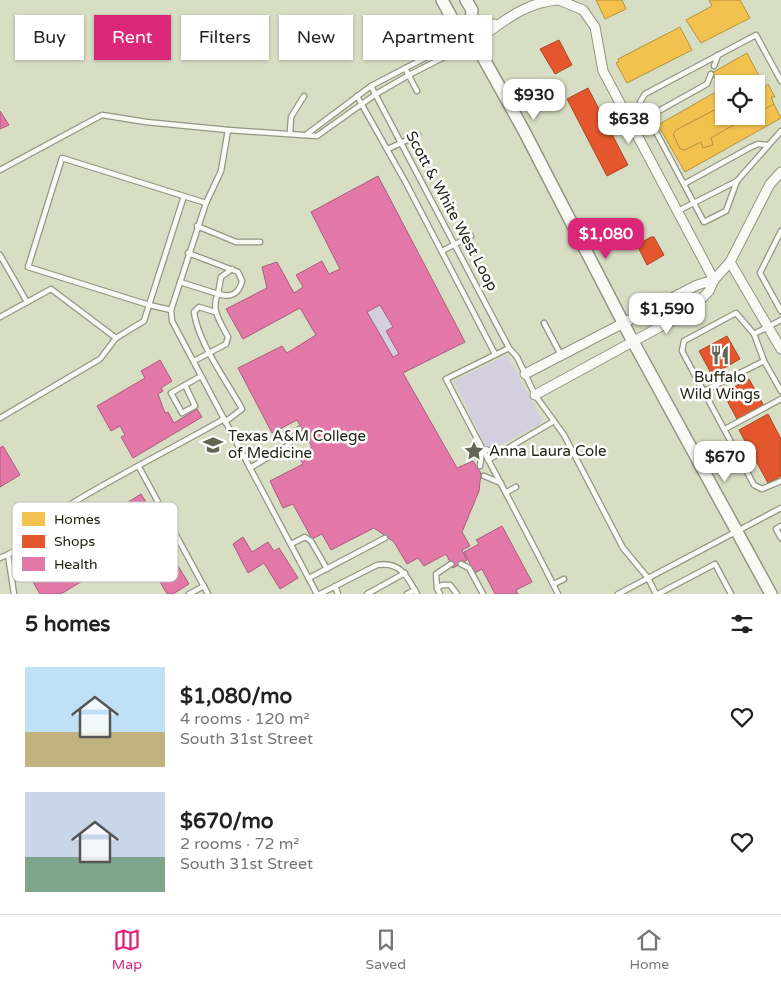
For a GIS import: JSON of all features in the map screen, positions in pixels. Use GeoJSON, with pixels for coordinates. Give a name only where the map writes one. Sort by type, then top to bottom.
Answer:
{"type":"FeatureCollection","features":[{"type":"Feature","properties":{"kind":"main road"},"geometry":{"type":"LineString","coordinates":[[442,0],[450,15]]}},
{"type":"Feature","properties":{"kind":"main road"},"geometry":{"type":"LineString","coordinates":[[466,0],[472,10],[472,15]]}},
{"type":"Feature","properties":{"kind":"main road"},"geometry":{"type":"LineString","coordinates":[[486,60],[623,324],[771,594]]}},
{"type":"Feature","properties":{"kind":"street"},"geometry":{"type":"LineString","coordinates":[[492,25],[527,7],[544,1],[558,0],[583,10],[595,27],[604,71],[714,280]]}},
{"type":"Feature","properties":{"kind":"street"},"geometry":{"type":"LineString","coordinates":[[536,395],[691,310],[709,292],[714,280],[730,262],[770,184],[781,172]]}},
{"type":"Feature","properties":{"kind":"street"},"geometry":{"type":"LineString","coordinates":[[730,262],[781,349]]}},
{"type":"Feature","properties":{"kind":"street"},"geometry":{"type":"LineString","coordinates":[[525,374],[697,285],[714,280]]}},
{"type":"Feature","properties":{"kind":"lane"},"geometry":{"type":"LineString","coordinates":[[781,81],[756,35],[645,94],[640,102],[704,222],[726,211],[737,181],[781,131]]}},
{"type":"Feature","properties":{"kind":"lane"},"geometry":{"type":"LineString","coordinates":[[714,66],[718,55]]}},
{"type":"Feature","properties":{"kind":"lane"},"geometry":{"type":"LineString","coordinates":[[306,134],[372,86],[421,60]]}},
{"type":"Feature","properties":{"kind":"lane"},"geometry":{"type":"LineString","coordinates":[[0,170],[102,115],[146,122],[317,136],[376,94],[432,60]]}},
{"type":"Feature","properties":{"kind":"lane"},"geometry":{"type":"LineString","coordinates":[[405,68],[417,91]]}},
{"type":"Feature","properties":{"kind":"lane"},"geometry":{"type":"LineString","coordinates":[[648,118],[707,84],[711,74]]}},
{"type":"Feature","properties":{"kind":"lane","name":"Scott & White West Loop"},"geometry":{"type":"LineString","coordinates":[[372,86],[536,395],[564,435],[623,548],[648,578],[657,594]]}},
{"type":"Feature","properties":{"kind":"lane"},"geometry":{"type":"LineString","coordinates":[[290,133],[291,117],[304,96]]}},
{"type":"Feature","properties":{"kind":"lane","name":"Scott & White West Loop"},"geometry":{"type":"LineString","coordinates":[[357,96],[388,149],[495,354]]}},
{"type":"Feature","properties":{"kind":"lane"},"geometry":{"type":"LineString","coordinates":[[228,130],[221,171],[206,203],[188,253],[172,310],[172,321],[319,594],[377,565],[387,563],[405,573],[416,592],[407,594]]}},
{"type":"Feature","properties":{"kind":"lane"},"geometry":{"type":"LineString","coordinates":[[388,149],[418,135]]}},
{"type":"Feature","properties":{"kind":"lane"},"geometry":{"type":"LineString","coordinates":[[684,184],[751,147],[758,144],[767,145]]}},
{"type":"Feature","properties":{"kind":"lane"},"geometry":{"type":"LineString","coordinates":[[172,310],[149,305],[28,267],[62,158],[206,203]]}},
{"type":"Feature","properties":{"kind":"lane"},"geometry":{"type":"LineString","coordinates":[[678,211],[737,181]]}},
{"type":"Feature","properties":{"kind":"lane"},"geometry":{"type":"LineString","coordinates":[[0,418],[100,359],[116,338],[144,321],[184,196]]}},
{"type":"Feature","properties":{"kind":"lane"},"geometry":{"type":"LineString","coordinates":[[197,226],[236,242],[260,242]]}},
{"type":"Feature","properties":{"kind":"lane"},"geometry":{"type":"LineString","coordinates":[[781,231],[760,273],[781,311]]}},
{"type":"Feature","properties":{"kind":"lane"},"geometry":{"type":"LineString","coordinates":[[442,251],[471,236]]}},
{"type":"Feature","properties":{"kind":"lane"},"geometry":{"type":"LineString","coordinates":[[180,282],[218,294],[231,296],[240,287],[241,276],[232,269],[188,253]]}},
{"type":"Feature","properties":{"kind":"lane"},"geometry":{"type":"LineString","coordinates":[[0,254],[27,302]]}},
{"type":"Feature","properties":{"kind":"lane"},"geometry":{"type":"LineString","coordinates":[[194,361],[223,346],[228,340],[215,312],[214,303],[218,294],[221,277],[232,269]]}},
{"type":"Feature","properties":{"kind":"lane"},"geometry":{"type":"LineString","coordinates":[[0,317],[51,289],[116,338]]}},
{"type":"Feature","properties":{"kind":"lane"},"geometry":{"type":"LineString","coordinates":[[76,502],[225,421],[242,409],[210,352],[196,322],[194,312],[198,307],[215,312]]}},
{"type":"Feature","properties":{"kind":"lane"},"geometry":{"type":"LineString","coordinates":[[781,391],[764,360],[754,334],[736,313],[684,342],[682,351],[754,485],[762,489],[781,481]]}},
{"type":"Feature","properties":{"kind":"lane"},"geometry":{"type":"LineString","coordinates":[[754,334],[781,320]]}},
{"type":"Feature","properties":{"kind":"lane"},"geometry":{"type":"LineString","coordinates":[[544,323],[561,355]]}},
{"type":"Feature","properties":{"kind":"lane"},"geometry":{"type":"LineString","coordinates":[[510,348],[446,379],[488,460],[507,492],[558,594]]}},
{"type":"Feature","properties":{"kind":"lane"},"geometry":{"type":"LineString","coordinates":[[704,391],[764,360]]}},
{"type":"Feature","properties":{"kind":"lane"},"geometry":{"type":"LineString","coordinates":[[185,385],[195,406],[182,412],[170,393],[201,376]]}},
{"type":"Feature","properties":{"kind":"lane"},"geometry":{"type":"LineString","coordinates":[[725,429],[781,399]]}},
{"type":"Feature","properties":{"kind":"lane"},"geometry":{"type":"LineString","coordinates":[[488,460],[554,421]]}},
{"type":"Feature","properties":{"kind":"lane"},"geometry":{"type":"LineString","coordinates":[[250,468],[286,446],[299,429]]}},
{"type":"Feature","properties":{"kind":"lane"},"geometry":{"type":"LineString","coordinates":[[482,448],[499,452]]}},
{"type":"Feature","properties":{"kind":"lane"},"geometry":{"type":"LineString","coordinates":[[480,466],[482,448]]}},
{"type":"Feature","properties":{"kind":"lane"},"geometry":{"type":"LineString","coordinates":[[139,467],[158,502]]}},
{"type":"Feature","properties":{"kind":"lane"},"geometry":{"type":"LineString","coordinates":[[484,476],[502,483]]}},
{"type":"Feature","properties":{"kind":"lane"},"geometry":{"type":"LineString","coordinates":[[507,492],[516,487]]}},
{"type":"Feature","properties":{"kind":"lane"},"geometry":{"type":"LineString","coordinates":[[618,594],[781,508]]}},
{"type":"Feature","properties":{"kind":"lane"},"geometry":{"type":"LineString","coordinates":[[779,527],[781,538]]}},
{"type":"Feature","properties":{"kind":"lane"},"geometry":{"type":"LineString","coordinates":[[291,544],[305,537],[311,541],[327,569]]}},
{"type":"Feature","properties":{"kind":"lane"},"geometry":{"type":"LineString","coordinates":[[178,538],[208,594]]}},
{"type":"Feature","properties":{"kind":"lane"},"geometry":{"type":"LineString","coordinates":[[309,578],[385,538]]}},
{"type":"Feature","properties":{"kind":"lane"},"geometry":{"type":"LineString","coordinates":[[0,558],[12,553]]}},
{"type":"Feature","properties":{"kind":"lane"},"geometry":{"type":"LineString","coordinates":[[8,555],[12,581]]}},
{"type":"Feature","properties":{"kind":"lane"},"geometry":{"type":"LineString","coordinates":[[440,594],[437,588],[436,574],[451,564]]}},
{"type":"Feature","properties":{"kind":"lane"},"geometry":{"type":"LineString","coordinates":[[461,564],[469,568],[483,594]]}},
{"type":"Feature","properties":{"kind":"lane"},"geometry":{"type":"LineString","coordinates":[[657,594],[715,564],[731,594]]}},
{"type":"Feature","properties":{"kind":"lane"},"geometry":{"type":"LineString","coordinates":[[367,594],[405,573]]}},
{"type":"Feature","properties":{"kind":"lane"},"geometry":{"type":"LineString","coordinates":[[554,584],[564,579]]}},
{"type":"Feature","properties":{"kind":"lane"},"geometry":{"type":"LineString","coordinates":[[437,588],[442,585],[450,585],[457,594]]}},
{"type":"Feature","properties":{"kind":"lane"},"geometry":{"type":"LineString","coordinates":[[189,594],[204,586]]}},
{"type":"Feature","properties":{"kind":"lane"},"geometry":{"type":"LineString","coordinates":[[335,586],[338,594]]}},
{"type":"Feature","properties":{"kind":"shaded area"},"geometry":{"type":"Polygon","coordinates":[[[380,305],[393,327],[386,332],[399,354],[393,357],[367,312],[380,305]]]}},
{"type":"Feature","properties":{"kind":"shaded area"},"geometry":{"type":"Polygon","coordinates":[[[507,355],[543,422],[488,452],[454,381],[507,355]]]}},
{"type":"Feature","properties":{"kind":"building: Homes"},"geometry":{"type":"Polygon","coordinates":[[[596,0],[622,0],[626,9],[605,19],[596,0]]]}},
{"type":"Feature","properties":{"kind":"building: Homes"},"geometry":{"type":"Polygon","coordinates":[[[709,0],[740,0],[750,18],[701,43],[686,20],[712,6],[709,0]]]}},
{"type":"Feature","properties":{"kind":"building: Homes"},"geometry":{"type":"Polygon","coordinates":[[[680,27],[692,50],[627,83],[616,63],[619,62],[618,59],[680,27]]]}},
{"type":"Feature","properties":{"kind":"building: Homes"},"geometry":{"type":"Polygon","coordinates":[[[747,53],[759,75],[715,75],[715,78],[712,73],[747,53]]]}},
{"type":"Feature","properties":{"kind":"building: Homes"},"geometry":{"type":"Polygon","coordinates":[[[768,84],[775,97],[771,97],[774,104],[765,109],[765,87],[768,84]]]}},
{"type":"Feature","properties":{"kind":"building: Homes"},"geometry":{"type":"Polygon","coordinates":[[[765,87],[781,118],[685,172],[658,125],[715,92],[715,125],[765,125],[765,87]]]}},
{"type":"Feature","properties":{"kind":"building: Homes"},"geometry":{"type":"Polygon","coordinates":[[[715,110],[715,125],[733,125],[711,138],[713,145],[703,148],[701,142],[685,150],[680,149],[673,134],[676,130],[715,110]]]}},
{"type":"Feature","properties":{"kind":"building: Shops"},"geometry":{"type":"Polygon","coordinates":[[[559,40],[572,65],[555,74],[540,49],[559,40]]]}},
{"type":"Feature","properties":{"kind":"building: Shops"},"geometry":{"type":"Polygon","coordinates":[[[588,88],[628,165],[607,176],[567,99],[588,88]]]}},
{"type":"Feature","properties":{"kind":"building: Shops"},"geometry":{"type":"Polygon","coordinates":[[[654,237],[664,255],[647,265],[637,245],[654,237]]]}},
{"type":"Feature","properties":{"kind":"building: Shops","name":"Buffalo Wild Wings"},"geometry":{"type":"Polygon","coordinates":[[[727,336],[740,359],[712,375],[699,351],[727,336]]]}},
{"type":"Feature","properties":{"kind":"building: Shops"},"geometry":{"type":"Polygon","coordinates":[[[749,379],[764,406],[738,421],[723,393],[749,379]]]}},
{"type":"Feature","properties":{"kind":"building: Shops"},"geometry":{"type":"Polygon","coordinates":[[[768,414],[781,439],[781,476],[768,483],[739,430],[768,414]]]}},
{"type":"Feature","properties":{"kind":"building: Health"},"geometry":{"type":"Polygon","coordinates":[[[0,111],[9,125],[0,129],[0,111]]]}},
{"type":"Feature","properties":{"kind":"building: Health"},"geometry":{"type":"Polygon","coordinates":[[[378,176],[465,342],[403,373],[457,468],[473,461],[481,473],[479,491],[462,532],[470,546],[462,550],[467,560],[453,568],[446,554],[424,566],[418,558],[407,564],[394,542],[374,528],[331,550],[322,534],[312,539],[293,504],[283,508],[270,481],[303,464],[298,456],[312,447],[297,420],[272,433],[238,368],[282,346],[287,353],[316,335],[300,308],[243,339],[226,309],[267,288],[262,267],[277,262],[294,293],[303,287],[296,275],[322,261],[329,274],[340,269],[311,212],[378,176]],[[380,305],[367,312],[393,357],[399,354],[386,331],[393,327],[380,305]]]}},
{"type":"Feature","properties":{"kind":"building: Health"},"geometry":{"type":"Polygon","coordinates":[[[160,360],[172,381],[161,388],[163,391],[158,394],[165,413],[168,412],[174,423],[197,409],[202,417],[133,458],[121,437],[125,435],[120,426],[111,431],[97,406],[145,378],[141,371],[160,360]]]}},
{"type":"Feature","properties":{"kind":"building: Health"},"geometry":{"type":"Polygon","coordinates":[[[3,446],[20,475],[0,487],[0,448],[3,446]]]}},
{"type":"Feature","properties":{"kind":"building: Health"},"geometry":{"type":"Polygon","coordinates":[[[141,494],[146,502],[128,502],[141,494]]]}},
{"type":"Feature","properties":{"kind":"building: Health"},"geometry":{"type":"Polygon","coordinates":[[[502,526],[532,582],[516,590],[518,594],[495,594],[482,569],[475,573],[464,552],[479,544],[476,540],[502,526]]]}},
{"type":"Feature","properties":{"kind":"building: Health"},"geometry":{"type":"Polygon","coordinates":[[[243,537],[252,552],[268,542],[274,551],[279,548],[298,578],[280,589],[264,563],[248,573],[233,544],[243,537]]]}},
{"type":"Feature","properties":{"kind":"building: Health"},"geometry":{"type":"Polygon","coordinates":[[[178,566],[189,584],[173,594],[167,594],[160,582],[178,582],[178,566]]]}},
{"type":"Feature","properties":{"kind":"building: Health"},"geometry":{"type":"Polygon","coordinates":[[[33,582],[81,582],[61,594],[40,594],[33,582]]]}},
{"type":"Feature","properties":{"kind":"place","name":"Buffalo Wild Wings"},"geometry":{"type":"Point","coordinates":[720,355]}},
{"type":"Feature","properties":{"kind":"place","name":"Texas A&M College of Medicine"},"geometry":{"type":"Point","coordinates":[213,445]}},
{"type":"Feature","properties":{"kind":"place","name":"Anna Laura Cole"},"geometry":{"type":"Point","coordinates":[474,451]}}]}
